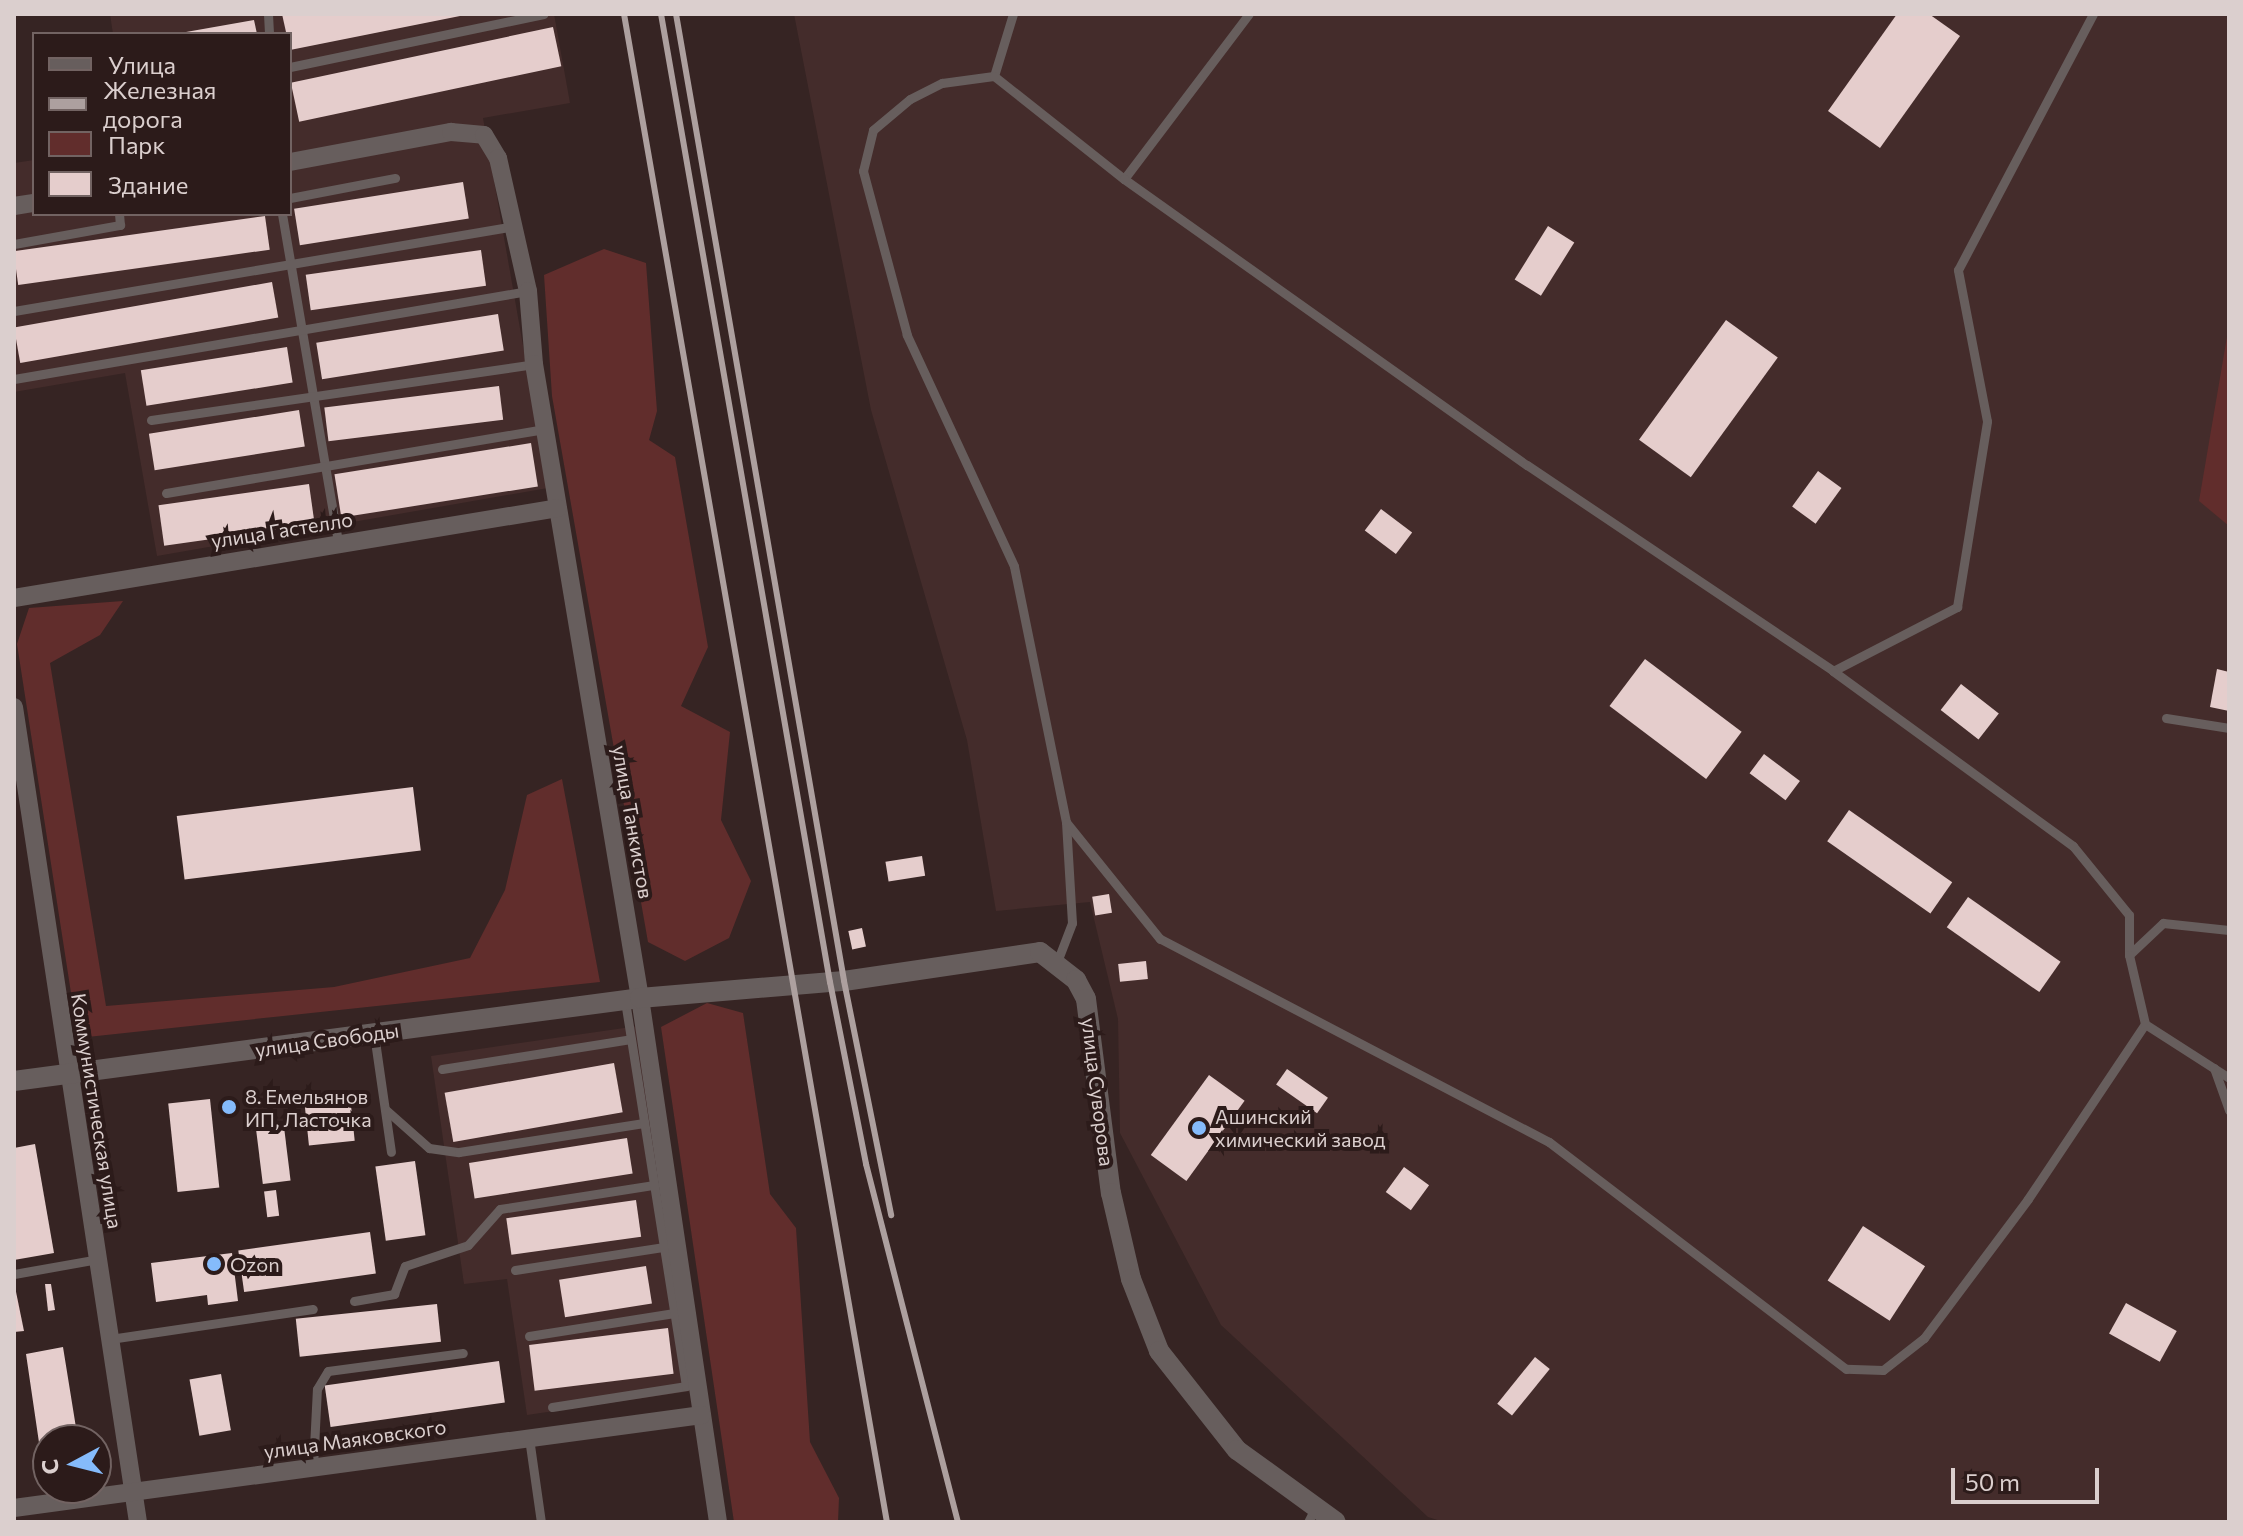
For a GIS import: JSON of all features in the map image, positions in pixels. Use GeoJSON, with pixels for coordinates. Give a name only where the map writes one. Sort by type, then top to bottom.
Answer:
{"type":"FeatureCollection","features":[{"type":"Feature","properties":{"kind":"street","name":"улица Танкистов"},"geometry":{"type":"LineString","coordinates":[[292,162],[451,132],[484,135],[498,158],[528,291],[534,364],[718,1522]]}},
{"type":"Feature","properties":{"kind":"street","name":"улица Гастелло"},"geometry":{"type":"LineString","coordinates":[[14,598],[558,508]]}},
{"type":"Feature","properties":{"kind":"street","name":"Коммунистическая улица"},"geometry":{"type":"LineString","coordinates":[[14,707],[138,1522]]}},
{"type":"Feature","properties":{"kind":"street"},"geometry":{"type":"LineString","coordinates":[[633,999],[844,981],[1019,951],[1040,952],[1057,962]]}},
{"type":"Feature","properties":{"kind":"street","name":"улица Суворова"},"geometry":{"type":"LineString","coordinates":[[1057,962],[1086,999],[1111,1193],[1131,1279],[1159,1351],[1237,1450],[1311,1516],[1336,1522]]}},
{"type":"Feature","properties":{"kind":"street","name":"улица Свободы"},"geometry":{"type":"LineString","coordinates":[[14,1081],[633,999]]}},
{"type":"Feature","properties":{"kind":"street","name":"улица Маяковского"},"geometry":{"type":"LineString","coordinates":[[14,1507],[702,1415]]}},
{"type":"Feature","properties":{"kind":"lane"},"geometry":{"type":"LineString","coordinates":[[292,67],[544,14]]}},
{"type":"Feature","properties":{"kind":"lane"},"geometry":{"type":"LineString","coordinates":[[994,76],[1013,14]]}},
{"type":"Feature","properties":{"kind":"lane"},"geometry":{"type":"LineString","coordinates":[[1124,179],[1249,14]]}},
{"type":"Feature","properties":{"kind":"lane"},"geometry":{"type":"LineString","coordinates":[[1833,671],[1957,607],[1987,421],[1958,270],[2093,14]]}},
{"type":"Feature","properties":{"kind":"lane"},"geometry":{"type":"LineString","coordinates":[[1057,962],[1072,923],[1066,822],[1014,566],[907,335],[863,171],[873,130],[910,99],[942,83],[994,76],[1124,179],[1527,465],[1833,671],[2073,846],[2129,915],[2129,955],[2145,1024],[2229,1078]]}},
{"type":"Feature","properties":{"kind":"lane"},"geometry":{"type":"LineString","coordinates":[[292,198],[395,178]]}},
{"type":"Feature","properties":{"kind":"lane"},"geometry":{"type":"LineString","coordinates":[[14,244],[120,225],[119,216]]}},
{"type":"Feature","properties":{"kind":"lane"},"geometry":{"type":"LineString","coordinates":[[282,216],[338,543]]}},
{"type":"Feature","properties":{"kind":"lane"},"geometry":{"type":"LineString","coordinates":[[14,311],[515,226]]}},
{"type":"Feature","properties":{"kind":"lane"},"geometry":{"type":"LineString","coordinates":[[14,379],[304,332],[528,291]]}},
{"type":"Feature","properties":{"kind":"lane"},"geometry":{"type":"LineString","coordinates":[[151,420],[534,364]]}},
{"type":"Feature","properties":{"kind":"lane"},"geometry":{"type":"LineString","coordinates":[[166,493],[545,429]]}},
{"type":"Feature","properties":{"kind":"lane"},"geometry":{"type":"LineString","coordinates":[[2166,718],[2229,728]]}},
{"type":"Feature","properties":{"kind":"lane"},"geometry":{"type":"LineString","coordinates":[[1066,822],[1160,939],[1549,1142],[1846,1369],[1883,1370],[1924,1338],[2028,1199],[2145,1024]]}},
{"type":"Feature","properties":{"kind":"lane"},"geometry":{"type":"LineString","coordinates":[[2129,955],[2163,923],[2229,930]]}},
{"type":"Feature","properties":{"kind":"lane"},"geometry":{"type":"LineString","coordinates":[[552,1407],[686,1386],[631,1039],[633,999]]}},
{"type":"Feature","properties":{"kind":"lane"},"geometry":{"type":"LineString","coordinates":[[374,1034],[391,1152]]}},
{"type":"Feature","properties":{"kind":"lane"},"geometry":{"type":"LineString","coordinates":[[442,1069],[631,1039]]}},
{"type":"Feature","properties":{"kind":"lane"},"geometry":{"type":"LineString","coordinates":[[2214,1068],[2229,1110]]}},
{"type":"Feature","properties":{"kind":"lane"},"geometry":{"type":"LineString","coordinates":[[385,1109],[429,1148],[459,1152],[644,1123]]}},
{"type":"Feature","properties":{"kind":"lane"},"geometry":{"type":"LineString","coordinates":[[354,1301],[394,1294],[405,1266],[468,1245],[500,1209],[654,1185]]}},
{"type":"Feature","properties":{"kind":"lane"},"geometry":{"type":"LineString","coordinates":[[515,1270],[664,1247]]}},
{"type":"Feature","properties":{"kind":"lane"},"geometry":{"type":"LineString","coordinates":[[14,1274],[98,1259]]}},
{"type":"Feature","properties":{"kind":"lane"},"geometry":{"type":"LineString","coordinates":[[110,1339],[313,1309]]}},
{"type":"Feature","properties":{"kind":"lane"},"geometry":{"type":"LineString","coordinates":[[529,1336],[674,1313]]}},
{"type":"Feature","properties":{"kind":"lane"},"geometry":{"type":"LineString","coordinates":[[313,1467],[317,1389],[328,1371],[463,1353]]}},
{"type":"Feature","properties":{"kind":"lane"},"geometry":{"type":"LineString","coordinates":[[529,1438],[541,1522]]}},
{"type":"Feature","properties":{"kind":"shaded area"},"geometry":{"type":"Polygon","coordinates":[[[110,14],[554,14],[570,103],[483,118],[548,488],[157,556],[125,373],[14,392],[14,163],[32,160],[32,216],[292,216],[292,32],[113,32],[110,14]]]}},
{"type":"Feature","properties":{"kind":"shaded area"},"geometry":{"type":"Polygon","coordinates":[[[794,14],[2229,14],[2229,1522],[1444,1522],[1428,1517],[1221,1325],[1120,1133],[1118,1019],[1090,902],[996,911],[967,740],[871,410],[794,14]]]}},
{"type":"Feature","properties":{"kind":"shaded area"},"geometry":{"type":"Polygon","coordinates":[[[638,1026],[691,1391],[527,1415],[507,1279],[464,1284],[431,1056],[638,1026]]]}},
{"type":"Feature","properties":{"kind":"green space"},"geometry":{"type":"Polygon","coordinates":[[[604,249],[646,263],[657,411],[649,440],[675,457],[708,647],[681,706],[730,732],[721,820],[751,881],[729,938],[685,961],[648,942],[552,396],[544,275],[604,249]]]}},
{"type":"Feature","properties":{"kind":"green space"},"geometry":{"type":"Polygon","coordinates":[[[2229,325],[2229,526],[2199,501],[2229,325]]]}},
{"type":"Feature","properties":{"kind":"green space"},"geometry":{"type":"Polygon","coordinates":[[[123,601],[100,635],[50,663],[106,1006],[334,987],[470,958],[505,890],[527,795],[562,779],[600,982],[78,1038],[17,644],[29,608],[123,601]]]}},
{"type":"Feature","properties":{"kind":"green space"},"geometry":{"type":"Polygon","coordinates":[[[707,1003],[743,1013],[770,1194],[796,1228],[810,1442],[839,1498],[838,1522],[734,1522],[661,1027],[707,1003]]]}},
{"type":"Feature","properties":{"kind":"building"},"geometry":{"type":"Polygon","coordinates":[[[282,14],[465,14],[292,50],[292,32],[286,32],[282,14]]]}},
{"type":"Feature","properties":{"kind":"building"},"geometry":{"type":"Polygon","coordinates":[[[1897,14],[1929,14],[1960,36],[1880,148],[1828,111],[1897,14]]]}},
{"type":"Feature","properties":{"kind":"building"},"geometry":{"type":"Polygon","coordinates":[[[254,20],[257,32],[186,32],[254,20]]]}},
{"type":"Feature","properties":{"kind":"building"},"geometry":{"type":"Polygon","coordinates":[[[553,27],[561,66],[299,122],[292,82],[553,27]]]}},
{"type":"Feature","properties":{"kind":"building"},"geometry":{"type":"Polygon","coordinates":[[[463,182],[469,219],[300,245],[294,209],[463,182]]]}},
{"type":"Feature","properties":{"kind":"building"},"geometry":{"type":"Polygon","coordinates":[[[265,216],[270,250],[18,285],[14,251],[265,216]]]}},
{"type":"Feature","properties":{"kind":"building"},"geometry":{"type":"Polygon","coordinates":[[[1548,226],[1574,242],[1541,296],[1515,279],[1548,226]]]}},
{"type":"Feature","properties":{"kind":"building"},"geometry":{"type":"Polygon","coordinates":[[[481,250],[486,286],[311,310],[306,275],[481,250]]]}},
{"type":"Feature","properties":{"kind":"building"},"geometry":{"type":"Polygon","coordinates":[[[272,282],[278,317],[20,363],[14,327],[272,282]]]}},
{"type":"Feature","properties":{"kind":"building"},"geometry":{"type":"Polygon","coordinates":[[[498,314],[504,351],[322,379],[316,343],[498,314]]]}},
{"type":"Feature","properties":{"kind":"building"},"geometry":{"type":"Polygon","coordinates":[[[1726,320],[1778,358],[1691,477],[1639,440],[1726,320]]]}},
{"type":"Feature","properties":{"kind":"building"},"geometry":{"type":"Polygon","coordinates":[[[287,347],[293,383],[146,406],[141,370],[287,347]]]}},
{"type":"Feature","properties":{"kind":"building"},"geometry":{"type":"Polygon","coordinates":[[[499,386],[503,420],[328,441],[324,407],[499,386]]]}},
{"type":"Feature","properties":{"kind":"building"},"geometry":{"type":"Polygon","coordinates":[[[299,410],[305,447],[155,470],[149,434],[299,410]]]}},
{"type":"Feature","properties":{"kind":"building"},"geometry":{"type":"Polygon","coordinates":[[[531,443],[538,486],[341,518],[334,474],[531,443]]]}},
{"type":"Feature","properties":{"kind":"building"},"geometry":{"type":"Polygon","coordinates":[[[1818,471],[1841,488],[1816,524],[1792,507],[1818,471]]]}},
{"type":"Feature","properties":{"kind":"building"},"geometry":{"type":"Polygon","coordinates":[[[309,484],[315,525],[164,546],[158,505],[309,484]]]}},
{"type":"Feature","properties":{"kind":"building"},"geometry":{"type":"Polygon","coordinates":[[[1381,509],[1412,532],[1396,554],[1365,531],[1381,509]]]}},
{"type":"Feature","properties":{"kind":"building"},"geometry":{"type":"Polygon","coordinates":[[[1645,659],[1742,732],[1706,779],[1609,706],[1645,659]]]}},
{"type":"Feature","properties":{"kind":"building"},"geometry":{"type":"Polygon","coordinates":[[[2217,669],[2229,672],[2229,711],[2210,707],[2217,669]]]}},
{"type":"Feature","properties":{"kind":"building"},"geometry":{"type":"Polygon","coordinates":[[[1961,684],[1999,714],[1979,740],[1941,710],[1961,684]]]}},
{"type":"Feature","properties":{"kind":"building"},"geometry":{"type":"Polygon","coordinates":[[[1764,754],[1800,781],[1785,800],[1750,773],[1764,754]]]}},
{"type":"Feature","properties":{"kind":"building"},"geometry":{"type":"Polygon","coordinates":[[[413,787],[421,851],[185,880],[177,816],[413,787]]]}},
{"type":"Feature","properties":{"kind":"building"},"geometry":{"type":"Polygon","coordinates":[[[1849,810],[1952,882],[1930,913],[1827,841],[1849,810]]]}},
{"type":"Feature","properties":{"kind":"building"},"geometry":{"type":"Polygon","coordinates":[[[922,856],[925,876],[889,882],[885,862],[922,856]]]}},
{"type":"Feature","properties":{"kind":"building"},"geometry":{"type":"Polygon","coordinates":[[[1109,894],[1112,913],[1095,915],[1092,897],[1109,894]]]}},
{"type":"Feature","properties":{"kind":"building"},"geometry":{"type":"Polygon","coordinates":[[[1968,897],[2061,962],[2039,992],[1947,927],[1968,897]]]}},
{"type":"Feature","properties":{"kind":"building"},"geometry":{"type":"Polygon","coordinates":[[[862,928],[866,947],[852,949],[848,931],[862,928]]]}},
{"type":"Feature","properties":{"kind":"building"},"geometry":{"type":"Polygon","coordinates":[[[1146,961],[1148,979],[1120,982],[1118,964],[1146,961]]]}},
{"type":"Feature","properties":{"kind":"building"},"geometry":{"type":"Polygon","coordinates":[[[614,1063],[623,1112],[453,1142],[445,1093],[614,1063]]]}},
{"type":"Feature","properties":{"kind":"building"},"geometry":{"type":"Polygon","coordinates":[[[1287,1069],[1328,1098],[1317,1113],[1276,1085],[1287,1069]]]}},
{"type":"Feature","properties":{"kind":"building","name":"Ашинский химический завод"},"geometry":{"type":"Polygon","coordinates":[[[1209,1075],[1245,1101],[1186,1181],[1151,1155],[1209,1075]]]}},
{"type":"Feature","properties":{"kind":"building"},"geometry":{"type":"Polygon","coordinates":[[[350,1096],[355,1141],[309,1146],[304,1101],[350,1096]]]}},
{"type":"Feature","properties":{"kind":"building"},"geometry":{"type":"Polygon","coordinates":[[[210,1099],[219,1188],[178,1192],[168,1103],[210,1099]]]}},
{"type":"Feature","properties":{"kind":"building"},"geometry":{"type":"Polygon","coordinates":[[[284,1127],[291,1181],[263,1184],[256,1130],[284,1127]]]}},
{"type":"Feature","properties":{"kind":"building"},"geometry":{"type":"Polygon","coordinates":[[[627,1138],[633,1174],[475,1199],[469,1163],[627,1138]]]}},
{"type":"Feature","properties":{"kind":"building"},"geometry":{"type":"Polygon","coordinates":[[[35,1144],[54,1253],[14,1260],[14,1148],[35,1144]]]}},
{"type":"Feature","properties":{"kind":"building"},"geometry":{"type":"Polygon","coordinates":[[[415,1161],[425,1235],[386,1241],[375,1167],[415,1161]]]}},
{"type":"Feature","properties":{"kind":"building"},"geometry":{"type":"Polygon","coordinates":[[[1404,1167],[1429,1185],[1411,1210],[1386,1192],[1404,1167]]]}},
{"type":"Feature","properties":{"kind":"building"},"geometry":{"type":"Polygon","coordinates":[[[276,1190],[279,1216],[267,1217],[264,1191],[276,1190]]]}},
{"type":"Feature","properties":{"kind":"building"},"geometry":{"type":"Polygon","coordinates":[[[636,1200],[641,1237],[511,1255],[506,1218],[636,1200]]]}},
{"type":"Feature","properties":{"kind":"building"},"geometry":{"type":"Polygon","coordinates":[[[1863,1226],[1925,1266],[1890,1321],[1828,1281],[1863,1226]]]}},
{"type":"Feature","properties":{"kind":"building"},"geometry":{"type":"Polygon","coordinates":[[[370,1232],[376,1274],[244,1292],[238,1251],[370,1232]]]}},
{"type":"Feature","properties":{"kind":"building"},"geometry":{"type":"Polygon","coordinates":[[[232,1253],[238,1301],[208,1305],[207,1295],[156,1302],[151,1263],[232,1253]]]}},
{"type":"Feature","properties":{"kind":"building"},"geometry":{"type":"Polygon","coordinates":[[[646,1266],[652,1304],[565,1317],[559,1280],[646,1266]]]}},
{"type":"Feature","properties":{"kind":"building"},"geometry":{"type":"Polygon","coordinates":[[[14,1282],[24,1331],[14,1332],[14,1282]]]}},
{"type":"Feature","properties":{"kind":"building"},"geometry":{"type":"Polygon","coordinates":[[[45,1284],[51,1284],[55,1310],[48,1311],[45,1284]]]}},
{"type":"Feature","properties":{"kind":"building"},"geometry":{"type":"Polygon","coordinates":[[[2126,1303],[2177,1331],[2160,1362],[2109,1334],[2126,1303]]]}},
{"type":"Feature","properties":{"kind":"building"},"geometry":{"type":"Polygon","coordinates":[[[437,1304],[441,1342],[300,1357],[296,1319],[437,1304]]]}},
{"type":"Feature","properties":{"kind":"building"},"geometry":{"type":"Polygon","coordinates":[[[668,1328],[674,1374],[535,1391],[529,1345],[668,1328]]]}},
{"type":"Feature","properties":{"kind":"building"},"geometry":{"type":"Polygon","coordinates":[[[63,1347],[75,1424],[36,1424],[26,1354],[63,1347]]]}},
{"type":"Feature","properties":{"kind":"building"},"geometry":{"type":"Polygon","coordinates":[[[1535,1357],[1550,1369],[1512,1416],[1497,1404],[1535,1357]]]}},
{"type":"Feature","properties":{"kind":"building"},"geometry":{"type":"Polygon","coordinates":[[[499,1361],[505,1403],[331,1427],[325,1385],[499,1361]]]}},
{"type":"Feature","properties":{"kind":"building"},"geometry":{"type":"Polygon","coordinates":[[[221,1374],[231,1430],[199,1436],[189,1380],[221,1374]]]}},
{"type":"Feature","properties":{"kind":"railway"},"geometry":{"type":"LineString","coordinates":[[624,14],[887,1522]]}},
{"type":"Feature","properties":{"kind":"railway"},"geometry":{"type":"LineString","coordinates":[[661,14],[830,982],[866,1164],[958,1522]]}},
{"type":"Feature","properties":{"kind":"railway"},"geometry":{"type":"LineString","coordinates":[[676,14],[844,981],[891,1215]]}},
{"type":"Feature","properties":{"kind":"place","name":"8. Емельянов ИП, Ласточка"},"geometry":{"type":"Point","coordinates":[229,1107]}},
{"type":"Feature","properties":{"kind":"place","name":"Ашинский химический завод"},"geometry":{"type":"Point","coordinates":[1199,1128]}},
{"type":"Feature","properties":{"kind":"place","name":"Ozon"},"geometry":{"type":"Point","coordinates":[214,1264]}}]}
